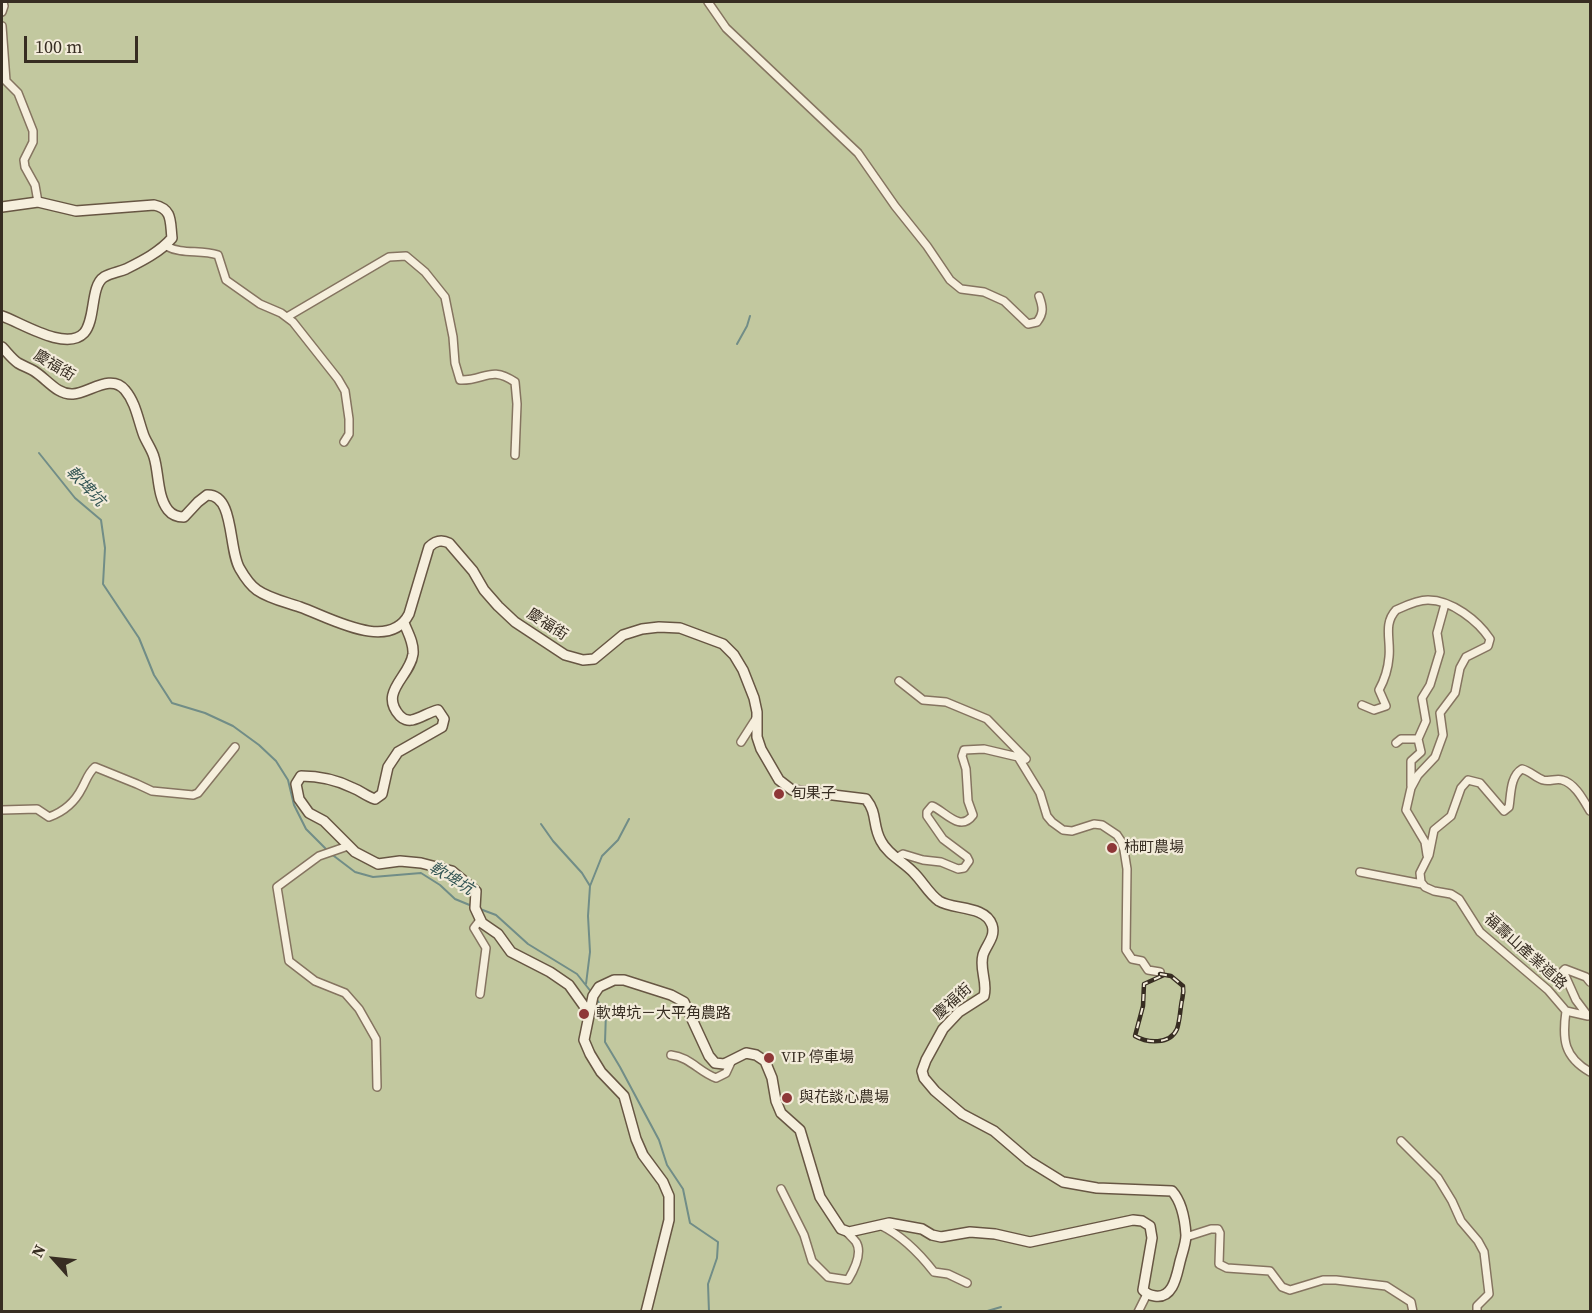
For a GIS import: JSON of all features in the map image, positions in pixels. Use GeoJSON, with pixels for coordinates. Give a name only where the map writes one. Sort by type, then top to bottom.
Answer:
{"type":"FeatureCollection","features":[{"type":"Feature","properties":{"kind":"street"},"geometry":{"type":"LineString","coordinates":[[2,12],[3,2]]}},
{"type":"Feature","properties":{"kind":"street"},"geometry":{"type":"LineString","coordinates":[[708,2],[734,36],[858,153],[950,280],[961,289],[984,291],[1004,301],[1028,324],[1037,322],[1041,317],[1043,307],[1039,296]]}},
{"type":"Feature","properties":{"kind":"street"},"geometry":{"type":"LineString","coordinates":[[2,26],[6,81],[18,93],[33,131],[33,142],[24,160],[38,202]]}},
{"type":"Feature","properties":{"kind":"street"},"geometry":{"type":"LineString","coordinates":[[2,207],[38,202],[76,212],[135,206],[163,207],[171,219],[172,238],[166,246],[176,251],[207,252],[218,255],[226,280],[260,304],[287,317],[312,344],[345,391],[349,434],[344,442]]}},
{"type":"Feature","properties":{"kind":"street","name":"慶福街"},"geometry":{"type":"LineString","coordinates":[[2,316],[17,321],[30,330],[51,337],[71,339],[80,336],[86,331],[98,285],[103,278],[127,268],[166,246]]}},
{"type":"Feature","properties":{"kind":"street"},"geometry":{"type":"LineString","coordinates":[[287,317],[389,257],[406,256],[425,272],[445,297],[453,337],[455,363],[460,380],[472,381],[490,373],[505,376],[515,382],[517,404],[515,455]]}},
{"type":"Feature","properties":{"kind":"street","name":"慶福街"},"geometry":{"type":"LineString","coordinates":[[2,347],[18,363],[35,371],[51,385],[66,393],[75,394],[112,383],[125,390],[135,406],[154,457],[163,501],[169,512],[178,517],[184,517],[207,495],[218,497],[224,503],[233,553],[238,566],[256,590],[344,626],[388,631],[404,623],[409,614],[426,554],[435,541],[445,541],[473,571],[484,590],[506,614],[565,655],[583,660],[594,659],[623,635],[659,627],[680,628],[723,644],[734,655],[743,670],[758,716],[759,743],[779,780],[792,790],[866,799],[873,808],[876,832],[882,844],[914,872],[936,899],[948,906],[973,910],[987,917],[992,926],[992,937],[983,955],[981,970],[987,987],[984,996],[959,1012],[943,1029],[926,1060],[922,1071],[924,1078],[935,1091],[962,1114],[994,1131],[1029,1161],[1064,1182],[1097,1188],[1172,1191],[1178,1197],[1186,1237],[1174,1283],[1170,1292],[1158,1297],[1147,1294]]}},
{"type":"Feature","properties":{"kind":"street"},"geometry":{"type":"LineString","coordinates":[[1362,705],[1374,710],[1386,706],[1379,690],[1387,675],[1390,655],[1388,628],[1392,614],[1403,607],[1428,600],[1445,604],[1462,612],[1484,630],[1490,639],[1488,646],[1466,657],[1460,668],[1455,693],[1440,713],[1443,735],[1435,758],[1418,775],[1411,788]]}},
{"type":"Feature","properties":{"kind":"street"},"geometry":{"type":"LineString","coordinates":[[1427,855],[1425,842],[1406,810],[1411,788],[1411,761],[1421,752],[1418,739],[1426,721],[1422,698],[1430,685],[1440,652],[1437,633],[1445,604]]}},
{"type":"Feature","properties":{"kind":"street"},"geometry":{"type":"LineString","coordinates":[[404,623],[410,637],[413,655],[396,686],[392,700],[395,710],[403,719],[411,721],[438,710],[444,719],[442,727],[398,752],[388,767],[382,795],[375,799],[352,787],[317,776],[301,776],[296,784],[299,799],[309,813],[324,821],[344,848],[378,864],[400,861],[421,863],[452,871],[476,891],[475,908],[481,922],[498,934],[511,952],[550,972],[569,985],[589,1013]]}},
{"type":"Feature","properties":{"kind":"street"},"geometry":{"type":"LineString","coordinates":[[899,681],[923,700],[946,702],[987,719],[1027,760],[1026,767]]}},
{"type":"Feature","properties":{"kind":"street"},"geometry":{"type":"LineString","coordinates":[[741,742],[758,716]]}},
{"type":"Feature","properties":{"kind":"street"},"geometry":{"type":"LineString","coordinates":[[1396,743],[1401,739],[1418,739]]}},
{"type":"Feature","properties":{"kind":"street"},"geometry":{"type":"LineString","coordinates":[[2,810],[37,809],[49,817],[54,815],[74,802],[88,774],[95,767],[152,791],[193,795],[198,793],[235,747]]}},
{"type":"Feature","properties":{"kind":"street"},"geometry":{"type":"LineString","coordinates":[[896,858],[903,854],[964,868],[968,864],[968,857],[943,839],[927,816],[927,812],[932,806],[952,820],[966,822],[971,819],[973,815],[968,801],[966,769],[962,756],[964,750],[984,749],[1018,757],[1040,793],[1047,816],[1052,822],[1063,830],[1072,831],[1094,824],[1102,825],[1117,835],[1125,850],[1127,869],[1126,950],[1132,959],[1142,961],[1148,970],[1160,972]]}},
{"type":"Feature","properties":{"kind":"street"},"geometry":{"type":"LineString","coordinates":[[1422,884],[1420,873],[1434,830],[1451,816],[1461,788],[1468,780],[1480,783],[1504,811],[1509,807],[1512,783],[1518,771],[1526,770],[1535,777],[1547,781],[1561,780],[1568,784],[1577,791],[1590,811]]}},
{"type":"Feature","properties":{"kind":"street"},"geometry":{"type":"LineString","coordinates":[[344,848],[319,856],[277,887],[289,961],[315,981],[345,993],[359,1009],[376,1039],[377,1087]]}},
{"type":"Feature","properties":{"kind":"street","name":"福壽山產業道路"},"geometry":{"type":"LineString","coordinates":[[1360,872],[1422,884],[1434,891],[1451,894],[1459,899],[1480,932],[1539,982],[1566,1011],[1564,1030],[1569,1053],[1572,1060],[1590,1072]]}},
{"type":"Feature","properties":{"kind":"street"},"geometry":{"type":"LineString","coordinates":[[480,994],[486,948],[474,928],[481,922]]}},
{"type":"Feature","properties":{"kind":"street"},"geometry":{"type":"LineString","coordinates":[[1566,1011],[1588,1016],[1576,1000],[1563,970],[1571,970],[1590,982]]}},
{"type":"Feature","properties":{"kind":"street"},"geometry":{"type":"LineString","coordinates":[[646,1311],[669,1220],[669,1196],[663,1182],[643,1155],[624,1096],[601,1072],[584,1040],[594,993],[599,987],[614,980],[624,980],[671,995],[684,1002],[709,1056],[715,1063],[724,1064],[746,1053],[756,1054],[765,1061],[781,1113],[800,1130],[820,1197],[841,1229],[857,1243],[859,1252],[855,1268],[848,1280],[828,1276],[812,1261],[804,1235],[781,1189]]}},
{"type":"Feature","properties":{"kind":"street"},"geometry":{"type":"LineString","coordinates":[[671,1054],[683,1056],[704,1074],[716,1078],[726,1074],[732,1060]]}},
{"type":"Feature","properties":{"kind":"street"},"geometry":{"type":"LineString","coordinates":[[1401,1141],[1438,1178],[1461,1221],[1478,1240],[1484,1252],[1489,1294],[1477,1306],[1477,1311]]}},
{"type":"Feature","properties":{"kind":"street"},"geometry":{"type":"LineString","coordinates":[[846,1231],[857,1231],[889,1223],[922,1229],[941,1237],[970,1232],[994,1234],[1030,1242],[1133,1220],[1142,1221],[1150,1226],[1152,1238],[1143,1284],[1143,1290],[1147,1294],[1138,1311]]}},
{"type":"Feature","properties":{"kind":"street"},"geometry":{"type":"LineString","coordinates":[[880,1225],[893,1231],[923,1258],[934,1272],[948,1274],[967,1283]]}},
{"type":"Feature","properties":{"kind":"street"},"geometry":{"type":"LineString","coordinates":[[1186,1237],[1218,1229],[1220,1233],[1219,1264],[1227,1268],[1270,1271],[1282,1287],[1290,1290],[1323,1280],[1386,1286],[1411,1302],[1413,1311]]}},
{"type":"Feature","properties":{"kind":"green space"},"geometry":{"type":"Polygon","coordinates":[[[2,2],[1590,2],[1590,1311],[2,1312],[2,2]]]}},
{"type":"Feature","properties":{"kind":"waterway"},"geometry":{"type":"LineString","coordinates":[[737,344],[750,316]]}},
{"type":"Feature","properties":{"kind":"waterway","name":"軟埤坑"},"geometry":{"type":"LineString","coordinates":[[39,453],[75,498],[101,520],[105,548],[103,584],[139,638],[154,675],[172,703],[205,713],[233,726],[259,745],[276,761],[288,780],[294,805],[306,829],[330,853],[355,872],[373,877],[421,873],[440,885],[455,899],[472,906]]}},
{"type":"Feature","properties":{"kind":"waterway"},"geometry":{"type":"LineString","coordinates":[[590,886],[602,856],[618,840],[629,819]]}},
{"type":"Feature","properties":{"kind":"waterway"},"geometry":{"type":"LineString","coordinates":[[541,824],[590,886],[588,916],[590,952],[586,984]]}},
{"type":"Feature","properties":{"kind":"waterway","name":"軟埤坑"},"geometry":{"type":"LineString","coordinates":[[480,909],[496,915],[528,944],[577,974],[592,993]]}},
{"type":"Feature","properties":{"kind":"waterway","name":"軟埤坑"},"geometry":{"type":"LineString","coordinates":[[597,1000],[606,1012],[605,1042],[659,1140],[667,1165],[683,1189],[690,1223],[718,1242],[717,1258],[708,1284],[709,1312]]}},
{"type":"Feature","properties":{"kind":"waterway"},"geometry":{"type":"LineString","coordinates":[[984,1312],[1001,1307]]}},
{"type":"Feature","properties":{"kind":"railway"},"geometry":{"type":"LineString","coordinates":[[1160,974],[1171,976],[1183,986],[1179,1022],[1174,1034],[1169,1038],[1158,1041],[1146,1040],[1135,1036],[1143,1006],[1144,984],[1164,975]]}},
{"type":"Feature","properties":{"kind":"place","name":"旬果子"},"geometry":{"type":"Point","coordinates":[779,794]}},
{"type":"Feature","properties":{"kind":"place","name":"柿町農場"},"geometry":{"type":"Point","coordinates":[1112,848]}},
{"type":"Feature","properties":{"kind":"place","name":"軟埤坑－大平角農路"},"geometry":{"type":"Point","coordinates":[584,1014]}},
{"type":"Feature","properties":{"kind":"place","name":"VIP 停車場"},"geometry":{"type":"Point","coordinates":[769,1058]}},
{"type":"Feature","properties":{"kind":"place","name":"與花談心農場"},"geometry":{"type":"Point","coordinates":[787,1098]}}]}
